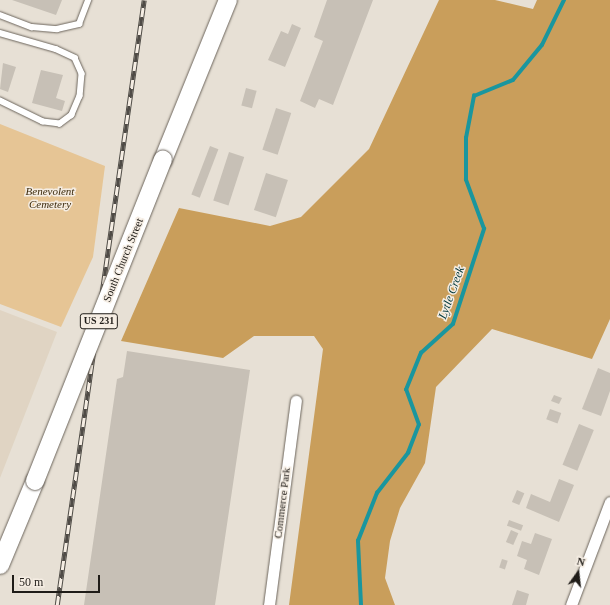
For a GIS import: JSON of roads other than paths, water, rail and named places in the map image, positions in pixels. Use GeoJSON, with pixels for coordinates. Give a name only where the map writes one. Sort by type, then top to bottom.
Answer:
{"type":"FeatureCollection","features":[{"type":"Feature","properties":{"kind":"main road","name":"South Church Street"},"geometry":{"type":"LineString","coordinates":[[0,565],[228,0]]}},
{"type":"Feature","properties":{"kind":"street","name":"Commerce Park"},"geometry":{"type":"LineString","coordinates":[[269,605],[296,401]]}},
{"type":"Feature","properties":{"kind":"street"},"geometry":{"type":"LineString","coordinates":[[571,605],[610,502]]}},
{"type":"Feature","properties":{"kind":"lane"},"geometry":{"type":"LineString","coordinates":[[0,14],[32,27],[58,29],[79,24],[88,0]]}},
{"type":"Feature","properties":{"kind":"lane"},"geometry":{"type":"LineString","coordinates":[[0,33],[56,49],[74,58],[82,74],[80,96],[72,116],[60,124],[43,122],[0,101]]}},
{"type":"Feature","properties":{"kind":"waterway","name":"Lytle Creek"},"geometry":{"type":"LineString","coordinates":[[361,605],[358,541],[377,493],[408,453],[419,425],[406,390],[421,353],[453,324],[484,229],[466,180],[466,138],[474,96],[513,80],[542,45],[564,0]]}},
{"type":"Feature","properties":{"kind":"railway"},"geometry":{"type":"LineString","coordinates":[[57,605],[144,0]]}},
{"type":"Feature","properties":{"kind":"park label","name":"Benevolent Cemetery"},"geometry":{"type":"Point","coordinates":[50,198]}}]}
